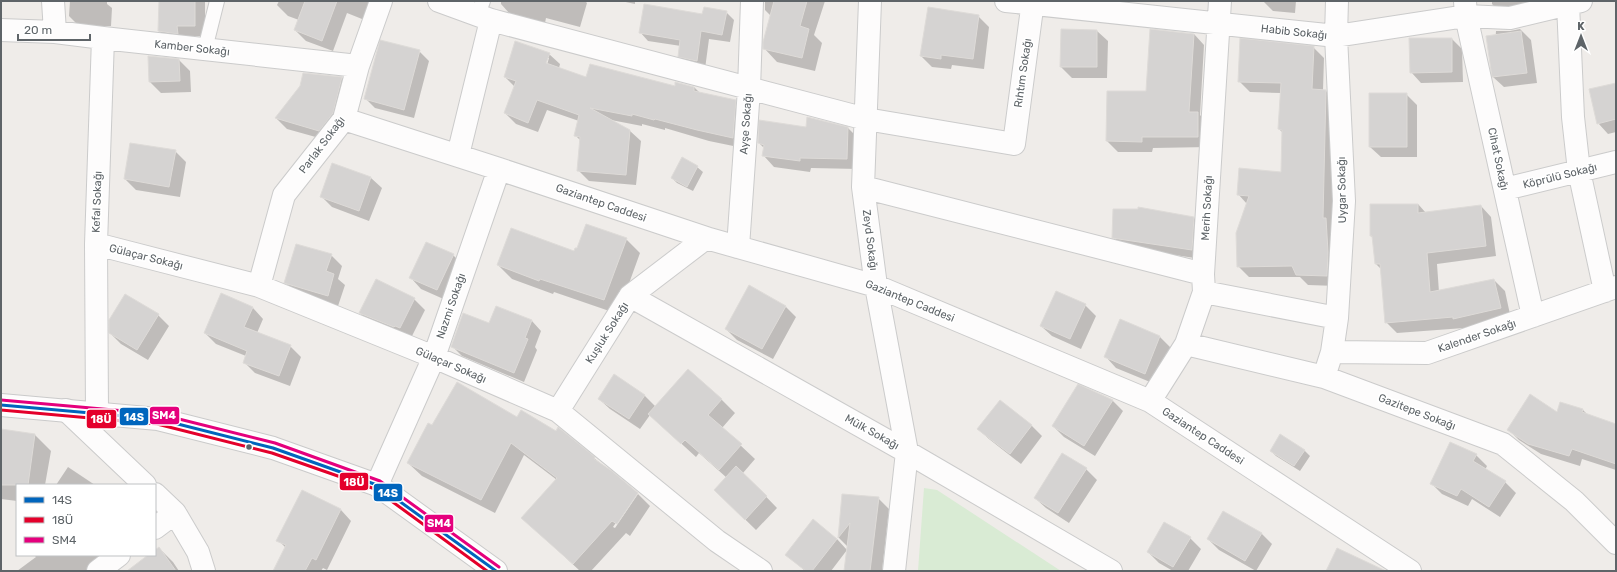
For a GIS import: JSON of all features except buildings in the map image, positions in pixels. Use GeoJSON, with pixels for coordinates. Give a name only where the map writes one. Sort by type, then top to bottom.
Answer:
{"type":"FeatureCollection","features":[{"type":"Feature","properties":{"kind":"street"},"geometry":{"type":"LineString","coordinates":[[53,1],[55,32]]}},
{"type":"Feature","properties":{"kind":"street","name":"Parlak Sokağı"},"geometry":{"type":"LineString","coordinates":[[259,286],[284,196],[344,119],[358,66],[381,1]]}},
{"type":"Feature","properties":{"kind":"street"},"geometry":{"type":"LineString","coordinates":[[439,1],[484,12],[749,89],[866,119]]}},
{"type":"Feature","properties":{"kind":"street","name":"Ayşe Sokağı"},"geometry":{"type":"LineString","coordinates":[[738,247],[749,89],[752,1]]}},
{"type":"Feature","properties":{"kind":"street","name":"Zeyd Sokağı"},"geometry":{"type":"LineString","coordinates":[[870,1],[863,187],[876,286],[906,452],[894,571]]}},
{"type":"Feature","properties":{"kind":"street","name":"Habib Sokağı"},"geometry":{"type":"LineString","coordinates":[[1006,1],[1033,2],[1218,24],[1336,36],[1465,9],[1510,18],[1574,3]]}},
{"type":"Feature","properties":{"kind":"street","name":"Merih Sokağı"},"geometry":{"type":"LineString","coordinates":[[1150,401],[1186,344],[1204,283],[1220,1]]}},
{"type":"Feature","properties":{"kind":"street","name":"Uygar Sokağı"},"geometry":{"type":"LineString","coordinates":[[1324,377],[1332,352],[1337,318],[1344,201],[1336,36],[1337,1]]}},
{"type":"Feature","properties":{"kind":"street","name":"Rıhtım Sokağı"},"geometry":{"type":"LineString","coordinates":[[866,119],[1014,144],[1033,2]]}},
{"type":"Feature","properties":{"kind":"street"},"geometry":{"type":"LineString","coordinates":[[1574,3],[1573,117],[1579,171],[1611,289]]}},
{"type":"Feature","properties":{"kind":"street","name":"Cihat Sokağı"},"geometry":{"type":"LineString","coordinates":[[1465,9],[1533,316]]}},
{"type":"Feature","properties":{"kind":"street"},"geometry":{"type":"LineString","coordinates":[[458,155],[484,12]]}},
{"type":"Feature","properties":{"kind":"street","name":"Kamber Sokağı"},"geometry":{"type":"LineString","coordinates":[[1,30],[55,32],[358,66]]}},
{"type":"Feature","properties":{"kind":"street","name":"Kefal Sokağı"},"geometry":{"type":"LineString","coordinates":[[97,413],[96,244],[103,38]]}},
{"type":"Feature","properties":{"kind":"street","name":"Gaziantep Caddesi"},"geometry":{"type":"LineString","coordinates":[[344,119],[458,155],[706,238],[876,286],[1150,401],[1410,571]]}},
{"type":"Feature","properties":{"kind":"street","name":"Köprülü Sokağı"},"geometry":{"type":"LineString","coordinates":[[1505,190],[1616,162]]}},
{"type":"Feature","properties":{"kind":"street","name":"Nazmi Sokağı"},"geometry":{"type":"LineString","coordinates":[[377,485],[434,357],[499,169]]}},
{"type":"Feature","properties":{"kind":"street"},"geometry":{"type":"LineString","coordinates":[[863,187],[1204,283],[1337,318]]}},
{"type":"Feature","properties":{"kind":"street","name":"Kuşluk Sokağı"},"geometry":{"type":"LineString","coordinates":[[558,411],[630,296],[706,238]]}},
{"type":"Feature","properties":{"kind":"street","name":"Gülaçar Sokağı"},"geometry":{"type":"LineString","coordinates":[[96,244],[259,286],[434,357],[558,411],[717,541],[761,571]]}},
{"type":"Feature","properties":{"kind":"street","name":"Kalender Sokağı"},"geometry":{"type":"LineString","coordinates":[[1332,352],[1428,353],[1611,289]]}},
{"type":"Feature","properties":{"kind":"street","name":"Mülk Sokağı"},"geometry":{"type":"LineString","coordinates":[[630,296],[906,452],[1111,571]]}},
{"type":"Feature","properties":{"kind":"street","name":"Gazitepe Sokağı"},"geometry":{"type":"LineString","coordinates":[[1186,344],[1324,377],[1503,444],[1574,501],[1616,543]]}},
{"type":"Feature","properties":{"kind":"street"},"geometry":{"type":"LineString","coordinates":[[1,405],[158,419],[274,448],[377,485],[496,571]]}},
{"type":"Feature","properties":{"kind":"street"},"geometry":{"type":"LineString","coordinates":[[66,410],[144,484]]}},
{"type":"Feature","properties":{"kind":"street"},"geometry":{"type":"LineString","coordinates":[[156,495],[175,513],[198,552],[204,571]]}},
{"type":"Feature","properties":{"kind":"street"},"geometry":{"type":"LineString","coordinates":[[156,527],[175,513]]}},
{"type":"Feature","properties":{"kind":"street"},"geometry":{"type":"LineString","coordinates":[[98,571],[118,556]]}},
{"type":"Feature","properties":{"kind":"lane"},"geometry":{"type":"LineString","coordinates":[[205,49],[217,1]]}},
{"type":"Feature","properties":{"kind":"green space"},"geometry":{"type":"Polygon","coordinates":[[[924,488],[937,490],[1061,571],[918,571],[924,488]]]}},
{"type":"Feature","properties":{"kind":"transit line","name":"SM4"},"geometry":{"type":"LineString","coordinates":[[1,400],[159,414],[275,443],[380,481],[499,567]]}},
{"type":"Feature","properties":{"kind":"transit line","name":"14S"},"geometry":{"type":"LineString","coordinates":[[1,405],[158,419],[273,448],[377,485],[496,571]]}},
{"type":"Feature","properties":{"kind":"transit line","name":"18Ü"},"geometry":{"type":"LineString","coordinates":[[1,410],[157,424],[272,453],[375,489],[487,571]]}}]}
